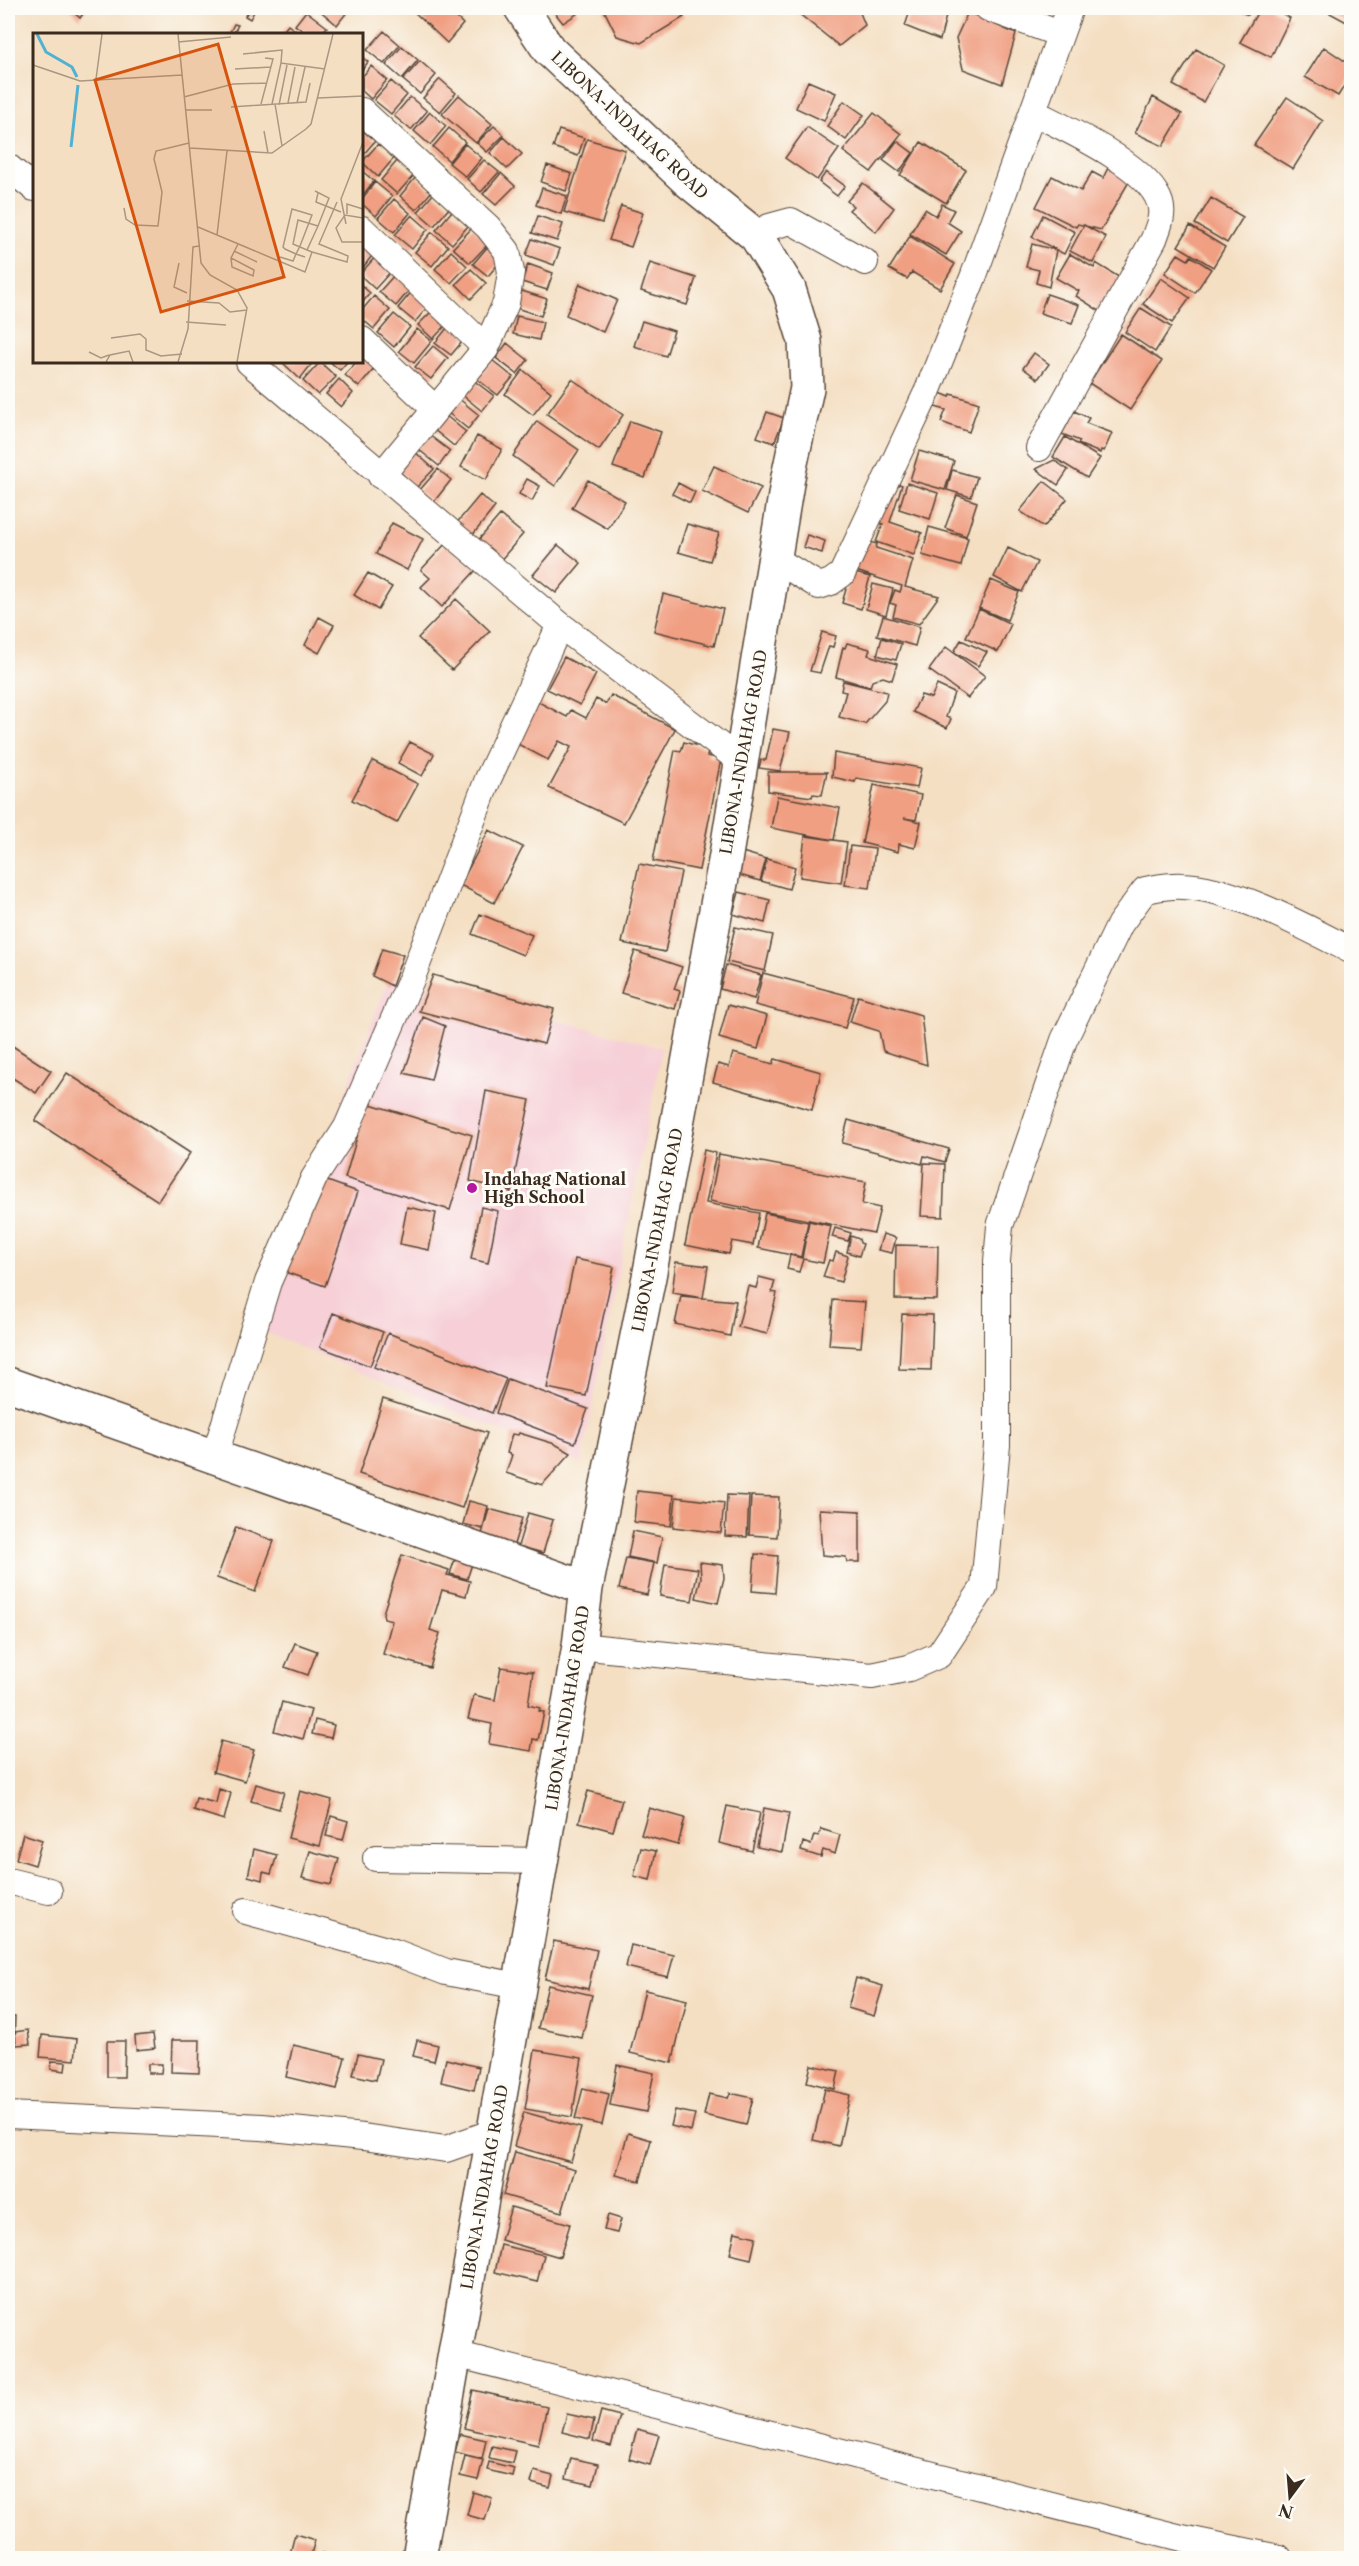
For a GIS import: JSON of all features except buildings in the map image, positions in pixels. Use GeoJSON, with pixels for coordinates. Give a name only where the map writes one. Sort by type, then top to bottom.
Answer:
{"type":"FeatureCollection","features":[{"type":"Feature","properties":{"kind":"main road","name":"LIBONA-INDAHAG ROAD"},"geometry":{"type":"LineString","coordinates":[[419,2559],[579,1646],[586,1588],[649,1277],[743,763],[788,477],[807,388],[805,341],[789,289],[756,237],[687,180],[549,50],[521,8]]}},
{"type":"Feature","properties":{"kind":"main road"},"geometry":{"type":"LineString","coordinates":[[8,1384],[215,1455],[322,1496],[586,1588]]}},
{"type":"Feature","properties":{"kind":"street"},"geometry":{"type":"LineString","coordinates":[[988,8],[1060,34]]}},
{"type":"Feature","properties":{"kind":"street"},"geometry":{"type":"LineString","coordinates":[[775,559],[819,586],[831,582],[842,574],[928,390],[974,275],[1070,8]]}},
{"type":"Feature","properties":{"kind":"street"},"geometry":{"type":"LineString","coordinates":[[363,112],[488,226],[507,251],[511,272],[506,303],[486,348],[434,408],[381,476]]}},
{"type":"Feature","properties":{"kind":"street"},"geometry":{"type":"LineString","coordinates":[[1033,112],[1114,155],[1148,183],[1160,202],[1161,218],[1154,239],[1039,448]]}},
{"type":"Feature","properties":{"kind":"street"},"geometry":{"type":"LineString","coordinates":[[8,167],[33,187]]}},
{"type":"Feature","properties":{"kind":"street"},"geometry":{"type":"LineString","coordinates":[[756,237],[782,222],[791,222],[865,262]]}},
{"type":"Feature","properties":{"kind":"street"},"geometry":{"type":"LineString","coordinates":[[363,230],[486,348]]}},
{"type":"Feature","properties":{"kind":"street"},"geometry":{"type":"LineString","coordinates":[[363,341],[434,408]]}},
{"type":"Feature","properties":{"kind":"street"},"geometry":{"type":"LineString","coordinates":[[250,363],[560,626],[743,763]]}},
{"type":"Feature","properties":{"kind":"street"},"geometry":{"type":"LineString","coordinates":[[215,1455],[268,1282],[314,1178],[347,1127],[412,975],[488,779],[560,626]]}},
{"type":"Feature","properties":{"kind":"street"},"geometry":{"type":"LineString","coordinates":[[579,1646],[872,1676],[909,1668],[939,1655],[984,1587],[997,1445],[997,1261],[1000,1226],[1065,1040],[1120,924],[1145,890],[1183,886],[1228,895],[1304,926],[1352,951]]}},
{"type":"Feature","properties":{"kind":"street"},"geometry":{"type":"LineString","coordinates":[[376,1858],[541,1861]]}},
{"type":"Feature","properties":{"kind":"street"},"geometry":{"type":"LineString","coordinates":[[8,1881],[49,1892]]}},
{"type":"Feature","properties":{"kind":"street"},"geometry":{"type":"LineString","coordinates":[[246,1911],[393,1952],[446,1972],[519,1986]]}},
{"type":"Feature","properties":{"kind":"street"},"geometry":{"type":"LineString","coordinates":[[8,2115],[262,2127],[363,2137],[446,2149],[494,2132]]}},
{"type":"Feature","properties":{"kind":"street"},"geometry":{"type":"LineString","coordinates":[[455,2354],[1182,2538],[1279,2559]]}},
{"type":"Feature","properties":{"kind":"shaded area","name":"Indahag National High School"},"geometry":{"type":"Polygon","coordinates":[[[390,976],[662,1048],[581,1464],[255,1328],[390,976]]]}},
{"type":"Feature","properties":{"kind":"place","name":"Indahag National High School"},"geometry":{"type":"Point","coordinates":[472,1188]}}]}
